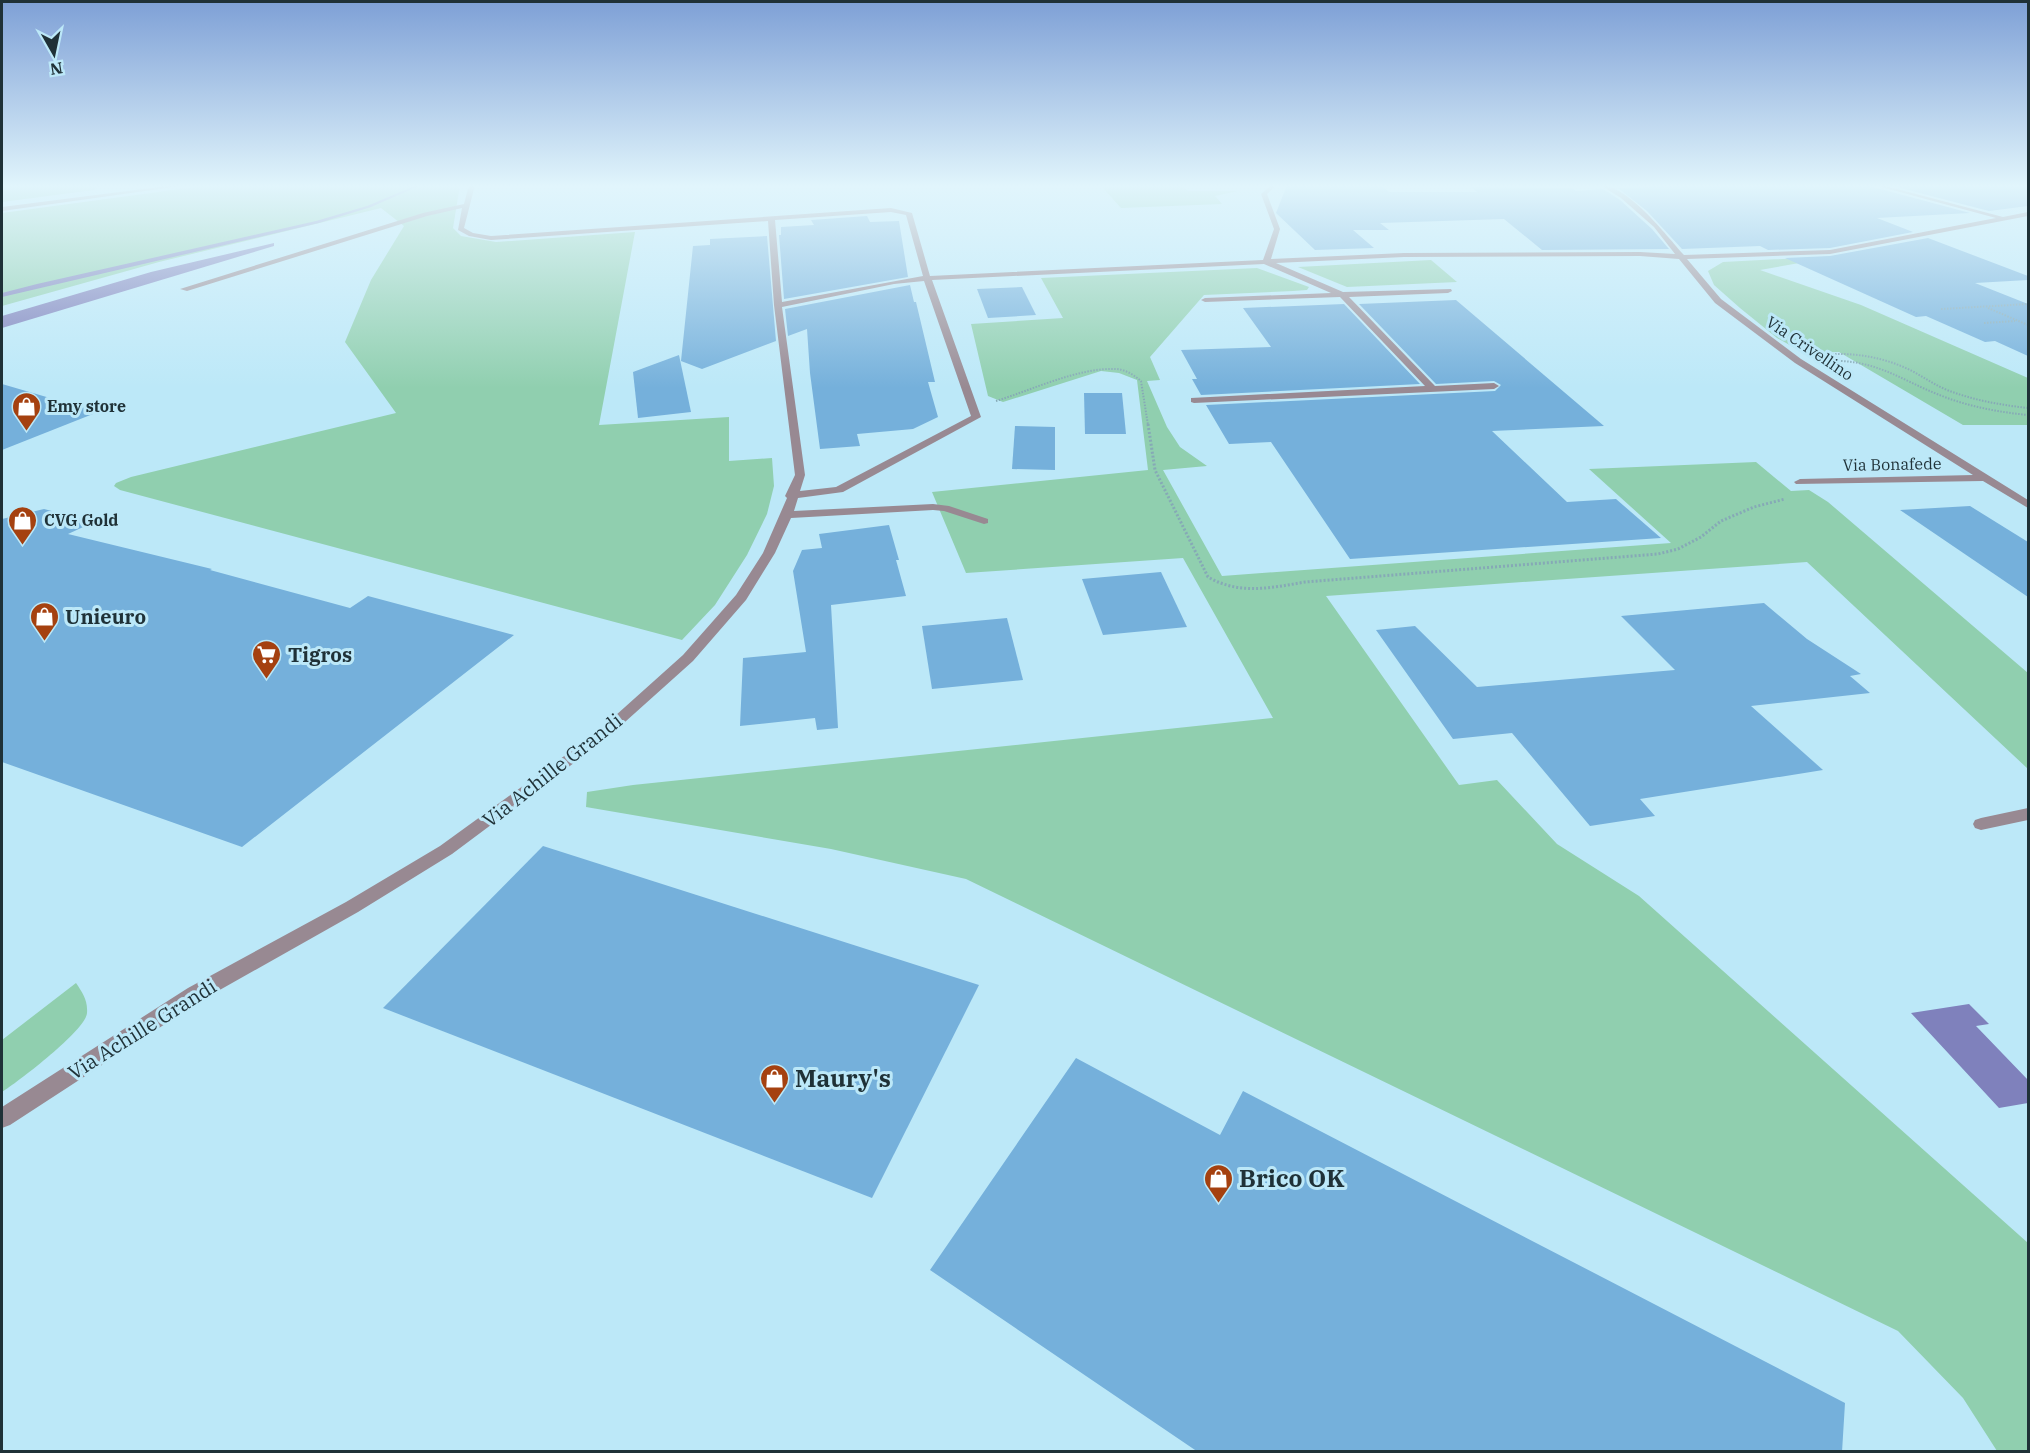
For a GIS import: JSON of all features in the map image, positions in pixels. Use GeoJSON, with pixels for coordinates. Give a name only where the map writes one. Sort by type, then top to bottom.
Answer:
{"type":"FeatureCollection","features":[{"type":"Feature","properties":{"kind":"street"},"geometry":{"type":"LineString","coordinates":[[184,289],[300,253]]}},
{"type":"Feature","properties":{"kind":"street","name":"Via Achille Grandi"},"geometry":{"type":"LineString","coordinates":[[2,1118],[195,993],[352,907],[446,850],[601,736],[688,658],[741,597],[769,553],[787,515],[800,475],[778,305],[774,253]]}},
{"type":"Feature","properties":{"kind":"street"},"geometry":{"type":"LineString","coordinates":[[792,496],[839,490],[976,417],[920,253]]}},
{"type":"Feature","properties":{"kind":"street"},"geometry":{"type":"LineString","coordinates":[[1266,262],[1269,253]]}},
{"type":"Feature","properties":{"kind":"street","name":"Via Crivellino"},"geometry":{"type":"LineString","coordinates":[[1680,253],[1718,301],[1788,354],[2028,505]]}},
{"type":"Feature","properties":{"kind":"street"},"geometry":{"type":"LineString","coordinates":[[778,305],[894,282],[927,278],[1404,255],[1640,254],[1684,257],[1806,253]]}},
{"type":"Feature","properties":{"kind":"street"},"geometry":{"type":"LineString","coordinates":[[1266,262],[1342,295],[1433,389]]}},
{"type":"Feature","properties":{"kind":"street"},"geometry":{"type":"LineString","coordinates":[[1205,300],[1448,291]]}},
{"type":"Feature","properties":{"kind":"street"},"geometry":{"type":"LineString","coordinates":[[1194,400],[1494,386]]}},
{"type":"Feature","properties":{"kind":"street","name":"Via Bonafede"},"geometry":{"type":"LineString","coordinates":[[1800,482],[1985,478]]}},
{"type":"Feature","properties":{"kind":"street"},"geometry":{"type":"LineString","coordinates":[[787,515],[927,507],[945,508],[984,522]]}},
{"type":"Feature","properties":{"kind":"street"},"geometry":{"type":"LineString","coordinates":[[1981,825],[2028,814]]}},
{"type":"Feature","properties":{"kind":"street"},"geometry":{"type":"LineString","coordinates":[[2,1130],[37,1097]]}},
{"type":"Feature","properties":{"kind":"path"},"geometry":{"type":"LineString","coordinates":[[1941,309],[2028,304]]}},
{"type":"Feature","properties":{"kind":"path"},"geometry":{"type":"LineString","coordinates":[[1984,307],[2028,325]]}},
{"type":"Feature","properties":{"kind":"path"},"geometry":{"type":"LineString","coordinates":[[1984,323],[2019,321]]}},
{"type":"Feature","properties":{"kind":"path"},"geometry":{"type":"LineString","coordinates":[[1788,354],[1848,353],[1881,359],[1905,367],[1945,389],[1964,396],[1995,404],[2028,408]]}},
{"type":"Feature","properties":{"kind":"path"},"geometry":{"type":"LineString","coordinates":[[1798,361],[1875,363],[1947,397],[1983,408],[2028,415]]}},
{"type":"Feature","properties":{"kind":"path"},"geometry":{"type":"LineString","coordinates":[[973,408],[1091,371],[1117,369],[1134,374],[1141,381],[1155,470],[1208,577],[1218,585],[1235,589],[1258,590],[1317,581],[1658,554],[1678,549],[1701,537],[1721,521],[1755,507],[1789,498]]}},
{"type":"Feature","properties":{"kind":"green space"},"geometry":{"type":"Polygon","coordinates":[[[2,253],[197,253],[159,262],[2,306],[2,253]]]}},
{"type":"Feature","properties":{"kind":"green space"},"geometry":{"type":"Polygon","coordinates":[[[388,253],[631,253],[599,425],[729,417],[729,461],[772,458],[774,486],[767,514],[747,555],[715,605],[682,640],[120,490],[114,486],[131,477],[396,413],[345,342],[371,280],[388,253]]]}},
{"type":"Feature","properties":{"kind":"green space"},"geometry":{"type":"Polygon","coordinates":[[[1839,256],[1760,270],[1861,305],[2028,378],[2028,425],[1963,425],[1839,352],[1804,353],[1777,338],[1740,308],[1714,285],[1708,271],[1723,262],[1839,256]]]}},
{"type":"Feature","properties":{"kind":"green space"},"geometry":{"type":"Polygon","coordinates":[[[1431,260],[1457,282],[1347,287],[1298,267],[1431,260]]]}},
{"type":"Feature","properties":{"kind":"green space"},"geometry":{"type":"Polygon","coordinates":[[[1257,268],[1309,287],[1307,290],[1204,295],[1150,357],[1160,380],[1147,381],[1167,427],[1180,447],[1207,466],[1163,470],[1222,576],[1671,543],[1589,469],[1756,462],[1791,491],[1809,490],[1828,502],[2028,673],[2028,769],[1807,562],[1326,596],[1459,785],[1497,780],[1557,844],[1639,896],[2028,1243],[2028,1451],[1997,1451],[1963,1398],[1898,1331],[966,879],[831,849],[586,807],[587,792],[633,785],[1273,718],[1183,558],[966,573],[932,492],[1148,470],[1137,380],[1119,373],[1101,371],[1003,402],[988,396],[971,324],[1063,318],[1041,278],[1257,268]]]}},
{"type":"Feature","properties":{"kind":"green space"},"geometry":{"type":"Polygon","coordinates":[[[76,983],[87,1004],[84,1021],[64,1043],[2,1092],[2,1040],[76,983]]]}},
{"type":"Feature","properties":{"kind":"water"},"geometry":{"type":"Polygon","coordinates":[[[232,253],[251,253],[2,328],[2,316],[151,272],[232,253]]]}},
{"type":"Feature","properties":{"kind":"water"},"geometry":{"type":"Polygon","coordinates":[[[1969,1004],[1989,1024],[1976,1026],[2028,1080],[2028,1103],[1999,1108],[1911,1013],[1969,1004]]]}},
{"type":"Feature","properties":{"kind":"building"},"geometry":{"type":"Polygon","coordinates":[[[692,253],[768,253],[776,341],[702,369],[681,361],[692,253]]]}},
{"type":"Feature","properties":{"kind":"building"},"geometry":{"type":"Polygon","coordinates":[[[780,253],[904,253],[908,277],[784,299],[780,253]]]}},
{"type":"Feature","properties":{"kind":"building"},"geometry":{"type":"Polygon","coordinates":[[[1847,253],[1967,253],[2028,276],[2028,280],[1975,283],[2028,304],[2028,356],[1995,341],[1985,342],[1926,316],[1916,317],[1785,258],[1847,253]]]}},
{"type":"Feature","properties":{"kind":"building"},"geometry":{"type":"Polygon","coordinates":[[[910,285],[935,382],[928,382],[938,417],[913,429],[857,434],[860,446],[820,449],[807,329],[788,336],[785,309],[910,285]]]}},
{"type":"Feature","properties":{"kind":"building"},"geometry":{"type":"Polygon","coordinates":[[[1022,287],[1036,315],[988,318],[977,289],[1022,287]]]}},
{"type":"Feature","properties":{"kind":"building"},"geometry":{"type":"Polygon","coordinates":[[[1456,300],[1604,426],[1492,431],[1567,502],[1616,499],[1661,538],[1350,559],[1271,442],[1229,444],[1206,405],[1495,391],[1501,385],[1494,381],[1436,384],[1359,304],[1456,300]]]}},
{"type":"Feature","properties":{"kind":"building"},"geometry":{"type":"Polygon","coordinates":[[[1344,304],[1420,384],[1201,395],[1192,379],[1197,379],[1181,350],[1271,347],[1243,308],[1344,304]]]}},
{"type":"Feature","properties":{"kind":"building"},"geometry":{"type":"Polygon","coordinates":[[[679,355],[691,412],[638,418],[633,372],[679,355]]]}},
{"type":"Feature","properties":{"kind":"building","name":"Emy store"},"geometry":{"type":"Polygon","coordinates":[[[2,384],[98,412],[2,450],[2,384]]]}},
{"type":"Feature","properties":{"kind":"building"},"geometry":{"type":"Polygon","coordinates":[[[1084,393],[1122,393],[1126,434],[1085,434],[1084,393]]]}},
{"type":"Feature","properties":{"kind":"building"},"geometry":{"type":"Polygon","coordinates":[[[1015,426],[1055,427],[1055,470],[1012,469],[1015,426]]]}},
{"type":"Feature","properties":{"kind":"building"},"geometry":{"type":"Polygon","coordinates":[[[1970,506],[2028,542],[2028,597],[1900,510],[1970,506]]]}},
{"type":"Feature","properties":{"kind":"building","name":"Tigros"},"geometry":{"type":"Polygon","coordinates":[[[44,509],[94,522],[68,534],[212,569],[210,570],[350,608],[368,596],[514,635],[242,847],[2,762],[2,519],[44,509]]]}},
{"type":"Feature","properties":{"kind":"building"},"geometry":{"type":"Polygon","coordinates":[[[889,525],[906,596],[831,605],[838,728],[817,730],[815,718],[740,726],[743,658],[806,652],[793,571],[802,550],[822,548],[819,534],[889,525]]]}},
{"type":"Feature","properties":{"kind":"building"},"geometry":{"type":"Polygon","coordinates":[[[1161,572],[1187,627],[1103,635],[1082,579],[1161,572]]]}},
{"type":"Feature","properties":{"kind":"building"},"geometry":{"type":"Polygon","coordinates":[[[1764,603],[1807,639],[1861,674],[1850,676],[1870,693],[1751,706],[1823,770],[1640,799],[1655,816],[1590,826],[1512,733],[1453,739],[1376,630],[1415,626],[1477,687],[1675,670],[1621,616],[1764,603]]]}},
{"type":"Feature","properties":{"kind":"building"},"geometry":{"type":"Polygon","coordinates":[[[1007,618],[1023,680],[932,689],[922,626],[1007,618]]]}},
{"type":"Feature","properties":{"kind":"building","name":"Maury's"},"geometry":{"type":"Polygon","coordinates":[[[543,846],[979,985],[872,1198],[383,1008],[543,846]]]}},
{"type":"Feature","properties":{"kind":"building","name":"Brico OK"},"geometry":{"type":"Polygon","coordinates":[[[1076,1058],[1220,1135],[1243,1091],[1845,1403],[1842,1452],[1198,1452],[930,1270],[1076,1058]]]}},
{"type":"Feature","properties":{"kind":"waterway"},"geometry":{"type":"LineString","coordinates":[[2,295],[185,253]]}},
{"type":"Feature","properties":{"kind":"place","name":"Emy store"},"geometry":{"type":"Point","coordinates":[26,432]}},
{"type":"Feature","properties":{"kind":"place","name":"CVG Gold"},"geometry":{"type":"Point","coordinates":[23,546]}},
{"type":"Feature","properties":{"kind":"place","name":"Unieuro"},"geometry":{"type":"Point","coordinates":[44,642]}},
{"type":"Feature","properties":{"kind":"place","name":"Tigros"},"geometry":{"type":"Point","coordinates":[267,680]}},
{"type":"Feature","properties":{"kind":"place","name":"Maury's"},"geometry":{"type":"Point","coordinates":[774,1104]}},
{"type":"Feature","properties":{"kind":"place","name":"Brico OK"},"geometry":{"type":"Point","coordinates":[1218,1204]}}]}
